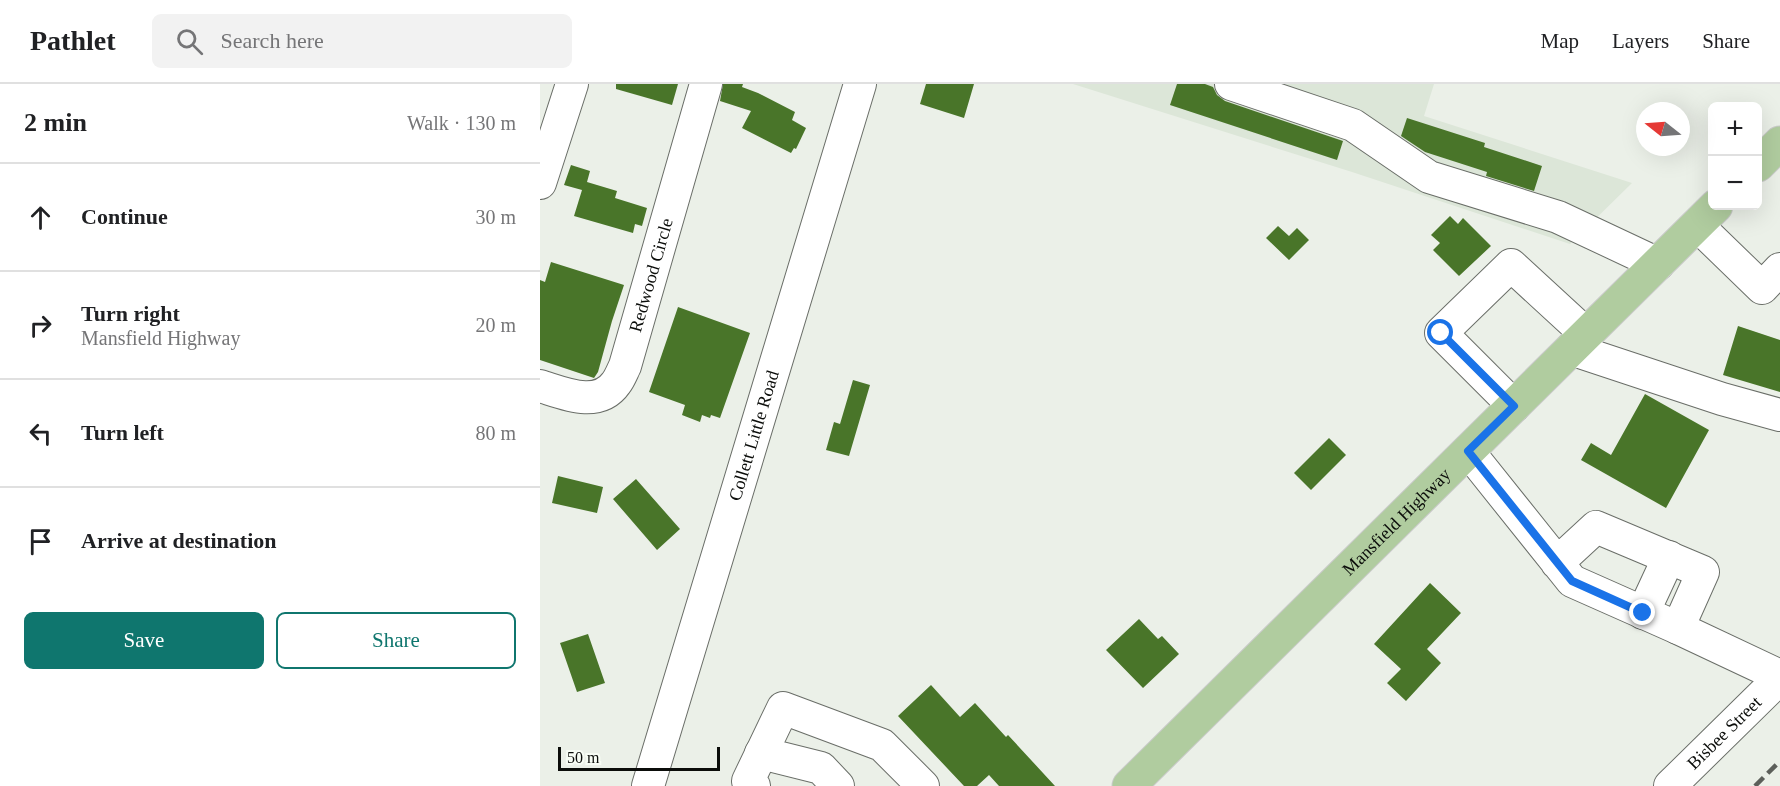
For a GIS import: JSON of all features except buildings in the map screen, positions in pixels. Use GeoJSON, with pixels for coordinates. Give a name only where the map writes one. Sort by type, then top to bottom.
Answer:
{"type":"FeatureCollection","features":[{"type":"Feature","properties":{"kind":"main road"},"geometry":{"type":"LineString","coordinates":[[1762,161],[1780,143]]}},
{"type":"Feature","properties":{"kind":"main road","name":"Mansfield Highway"},"geometry":{"type":"LineString","coordinates":[[1129,786],[1707,215]]}},
{"type":"Feature","properties":{"kind":"street"},"geometry":{"type":"LineString","coordinates":[[540,183],[572,84]]}},
{"type":"Feature","properties":{"kind":"street","name":"Redwood Circle"},"geometry":{"type":"LineString","coordinates":[[540,386],[575,397],[593,398],[615,386],[625,366],[706,84]]}},
{"type":"Feature","properties":{"kind":"street","name":"Collett Little Road"},"geometry":{"type":"LineString","coordinates":[[648,786],[860,84]]}},
{"type":"Feature","properties":{"kind":"street"},"geometry":{"type":"LineString","coordinates":[[1231,84],[1353,125],[1429,177],[1558,217],[1658,264]]}},
{"type":"Feature","properties":{"kind":"street"},"geometry":{"type":"LineString","coordinates":[[1707,215],[1762,288],[1780,269]]}},
{"type":"Feature","properties":{"kind":"street"},"geometry":{"type":"LineString","coordinates":[[1514,406],[1441,333],[1511,266],[1579,342],[1722,399],[1780,415]]}},
{"type":"Feature","properties":{"kind":"street"},"geometry":{"type":"LineString","coordinates":[[1468,451],[1572,581],[1780,677]]}},
{"type":"Feature","properties":{"kind":"street"},"geometry":{"type":"LineString","coordinates":[[1557,563],[1596,527],[1703,572],[1678,628]]}},
{"type":"Feature","properties":{"kind":"street"},"geometry":{"type":"LineString","coordinates":[[1643,613],[1669,557]]}},
{"type":"Feature","properties":{"kind":"street","name":"Bisbee Street"},"geometry":{"type":"LineString","coordinates":[[1670,786],[1780,677]]}},
{"type":"Feature","properties":{"kind":"street"},"geometry":{"type":"LineString","coordinates":[[754,786],[748,781],[783,708],[882,745],[923,786]]}},
{"type":"Feature","properties":{"kind":"street"},"geometry":{"type":"LineString","coordinates":[[761,753],[820,768],[838,786]]}},
{"type":"Feature","properties":{"kind":"shaded area"},"geometry":{"type":"Polygon","coordinates":[[[1073,84],[1434,84],[1424,116],[1632,183],[1570,244],[1073,84]]]}},
{"type":"Feature","properties":{"kind":"railway"},"geometry":{"type":"LineString","coordinates":[[1755,786],[1780,761]]}},
{"type":"Feature","properties":{"kind":"route"},"geometry":{"type":"LineString","coordinates":[[1441,333],[1514,406],[1468,451],[1572,581],[1643,613]]}}]}
